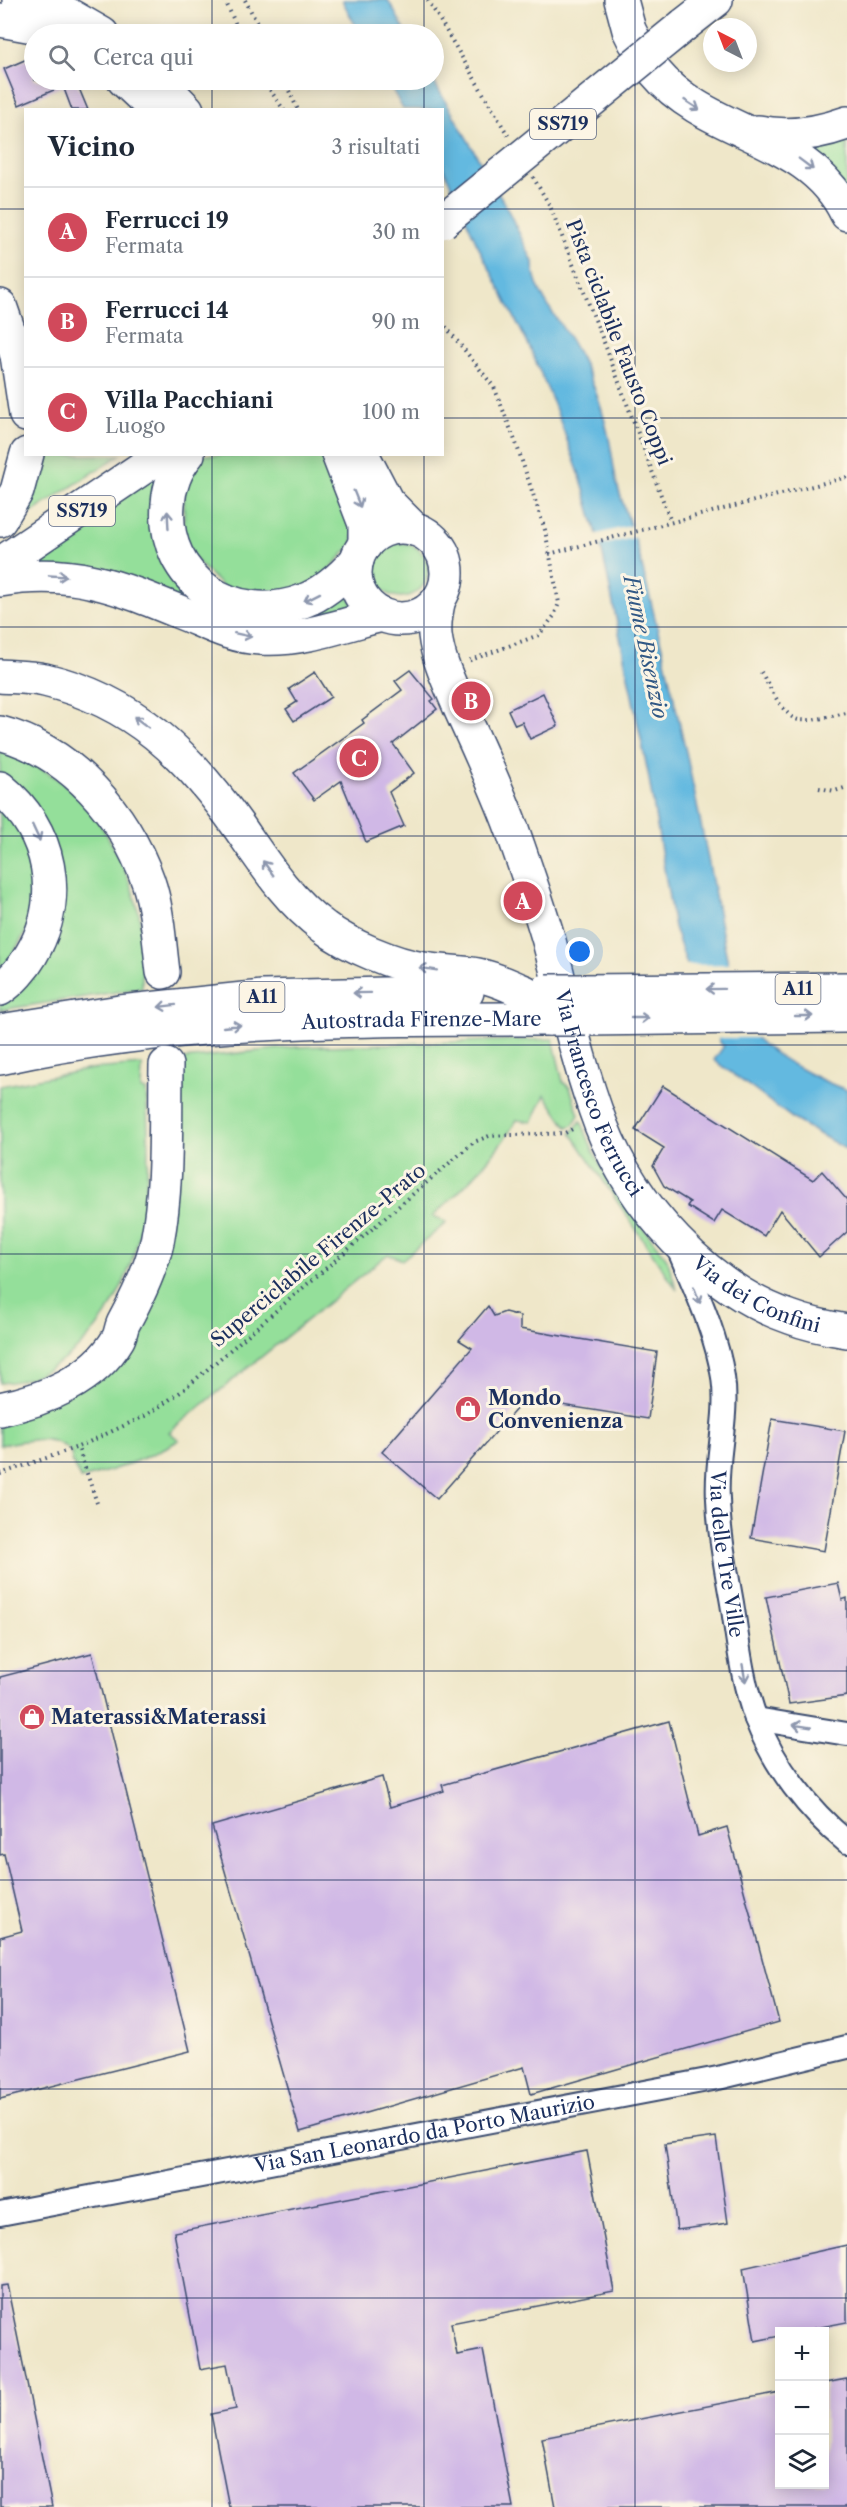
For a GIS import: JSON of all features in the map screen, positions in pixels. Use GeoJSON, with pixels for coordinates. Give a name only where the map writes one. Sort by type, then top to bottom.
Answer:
{"type":"FeatureCollection","features":[{"type":"Feature","properties":{"kind":"main road"},"geometry":{"type":"LineString","coordinates":[[19,0],[62,11],[85,24]]}},
{"type":"Feature","properties":{"kind":"main road"},"geometry":{"type":"LineString","coordinates":[[621,0],[629,30],[635,42]]}},
{"type":"Feature","properties":{"kind":"main road","name":"SS719"},"geometry":{"type":"LineString","coordinates":[[444,220],[716,0]]}},
{"type":"Feature","properties":{"kind":"main road"},"geometry":{"type":"LineString","coordinates":[[0,20],[24,24]]}},
{"type":"Feature","properties":{"kind":"main road"},"geometry":{"type":"LineString","coordinates":[[655,72],[688,102],[775,145],[809,165],[836,194],[847,214]]}},
{"type":"Feature","properties":{"kind":"main road"},"geometry":{"type":"LineString","coordinates":[[135,90],[154,108]]}},
{"type":"Feature","properties":{"kind":"main road"},"geometry":{"type":"LineString","coordinates":[[168,90],[185,108]]}},
{"type":"Feature","properties":{"kind":"main road"},"geometry":{"type":"LineString","coordinates":[[736,127],[765,134],[799,134],[822,132],[847,123]]}},
{"type":"Feature","properties":{"kind":"main road"},"geometry":{"type":"LineString","coordinates":[[0,306],[21,363],[24,394]]}},
{"type":"Feature","properties":{"kind":"main road"},"geometry":{"type":"LineString","coordinates":[[0,520],[17,491],[26,456]]}},
{"type":"Feature","properties":{"kind":"main road","name":"SS719"},"geometry":{"type":"LineString","coordinates":[[0,542],[135,456]]}},
{"type":"Feature","properties":{"kind":"main road","name":"SS719"},"geometry":{"type":"LineString","coordinates":[[0,564],[160,456]]}},
{"type":"Feature","properties":{"kind":"main road"},"geometry":{"type":"LineString","coordinates":[[187,456],[175,475],[169,494],[168,529],[179,562],[194,580],[214,596],[229,603],[247,608],[283,607],[318,594],[334,584],[375,536],[400,527],[414,529]]}},
{"type":"Feature","properties":{"kind":"main road","name":"Via Francesco Ferrucci"},"geometry":{"type":"LineString","coordinates":[[339,456],[361,508],[365,524],[361,553],[355,573],[359,592],[370,608],[418,634],[450,659]]}},
{"type":"Feature","properties":{"kind":"main road","name":"Via Francesco Ferrucci"},"geometry":{"type":"LineString","coordinates":[[363,456],[387,502],[414,529],[427,536],[438,546],[445,559],[447,574],[434,624],[450,659],[525,867],[548,939],[580,1061],[601,1126],[624,1172],[676,1241]]}},
{"type":"Feature","properties":{"kind":"main road"},"geometry":{"type":"LineString","coordinates":[[0,580],[42,575],[87,579],[128,591],[231,633],[260,639],[299,635],[390,617],[413,618],[427,612],[439,599]]}},
{"type":"Feature","properties":{"kind":"main road"},"geometry":{"type":"LineString","coordinates":[[0,676],[44,680],[91,694],[136,717],[174,748],[213,790],[271,874],[298,906],[325,928],[360,949],[422,969],[480,975],[540,1001]]}},
{"type":"Feature","properties":{"kind":"main road"},"geometry":{"type":"LineString","coordinates":[[0,733],[16,737],[53,756],[90,786],[111,812],[133,848],[148,880],[155,908],[163,972]]}},
{"type":"Feature","properties":{"kind":"main road"},"geometry":{"type":"LineString","coordinates":[[0,788],[19,805],[36,832],[45,858],[50,887],[48,915],[39,941],[26,963],[0,989]]}},
{"type":"Feature","properties":{"kind":"main road","name":"Autostrada Firenze-Mare"},"geometry":{"type":"LineString","coordinates":[[0,1031],[120,1012],[263,997],[540,1001],[583,1005],[688,1004],[755,1003],[847,989]]}},
{"type":"Feature","properties":{"kind":"main road","name":"Autostrada Firenze-Mare"},"geometry":{"type":"LineString","coordinates":[[0,1058],[70,1045],[258,1023],[385,1019],[540,1001]]}},
{"type":"Feature","properties":{"kind":"main road","name":"Autostrada Firenze-Mare"},"geometry":{"type":"LineString","coordinates":[[755,1003],[847,1016]]}},
{"type":"Feature","properties":{"kind":"main road"},"geometry":{"type":"LineString","coordinates":[[0,1070],[70,1045]]}},
{"type":"Feature","properties":{"kind":"main road"},"geometry":{"type":"LineString","coordinates":[[0,1409],[43,1397],[80,1377],[105,1356],[118,1338],[134,1306],[157,1244],[164,1188],[166,1065]]}},
{"type":"Feature","properties":{"kind":"main road","name":"Via dei Confini"},"geometry":{"type":"LineString","coordinates":[[676,1241],[713,1274],[755,1301],[788,1317],[847,1331]]}},
{"type":"Feature","properties":{"kind":"main road"},"geometry":{"type":"LineString","coordinates":[[0,1391],[35,1386],[56,1375],[123,1324]]}},
{"type":"Feature","properties":{"kind":"street","name":"Via delle Tre Ville"},"geometry":{"type":"LineString","coordinates":[[676,1241],[706,1317],[723,1378],[724,1430],[717,1499],[746,1684],[756,1719],[770,1749],[792,1783],[814,1810],[847,1842]]}},
{"type":"Feature","properties":{"kind":"street"},"geometry":{"type":"LineString","coordinates":[[756,1719],[847,1734]]}},
{"type":"Feature","properties":{"kind":"street","name":"Via San Leonardo da Porto Maurizio"},"geometry":{"type":"LineString","coordinates":[[0,2214],[718,2078],[847,2047]]}},
{"type":"Feature","properties":{"kind":"path"},"geometry":{"type":"LineString","coordinates":[[225,0],[236,24]]}},
{"type":"Feature","properties":{"kind":"path"},"geometry":{"type":"LineString","coordinates":[[245,0],[258,24]]}},
{"type":"Feature","properties":{"kind":"path"},"geometry":{"type":"LineString","coordinates":[[429,0],[443,24]]}},
{"type":"Feature","properties":{"kind":"path"},"geometry":{"type":"LineString","coordinates":[[444,26],[511,140]]}},
{"type":"Feature","properties":{"kind":"path"},"geometry":{"type":"LineString","coordinates":[[270,90],[283,108]]}},
{"type":"Feature","properties":{"kind":"path"},"geometry":{"type":"LineString","coordinates":[[289,90],[297,108]]}},
{"type":"Feature","properties":{"kind":"path","name":"Pista ciclabile Fausto Coppi"},"geometry":{"type":"LineString","coordinates":[[533,176],[550,206],[608,350],[672,522]]}},
{"type":"Feature","properties":{"kind":"path"},"geometry":{"type":"LineString","coordinates":[[444,324],[494,387],[524,464],[545,530],[559,603],[554,616],[539,635],[468,661],[450,659]]}},
{"type":"Feature","properties":{"kind":"path"},"geometry":{"type":"LineString","coordinates":[[549,554],[847,477]]}},
{"type":"Feature","properties":{"kind":"path"},"geometry":{"type":"LineString","coordinates":[[761,672],[787,712],[794,718],[802,721],[847,713]]}},
{"type":"Feature","properties":{"kind":"path"},"geometry":{"type":"LineString","coordinates":[[819,788],[835,792],[847,787]]}},
{"type":"Feature","properties":{"kind":"path","name":"Superciclabile Firenze-Prato"},"geometry":{"type":"LineString","coordinates":[[0,1474],[78,1447],[147,1415],[182,1391],[474,1142],[489,1136],[565,1133],[578,1123]]}},
{"type":"Feature","properties":{"kind":"path"},"geometry":{"type":"LineString","coordinates":[[78,1447],[97,1503]]}},
{"type":"Feature","properties":{"kind":"green space"},"geometry":{"type":"Polygon","coordinates":[[[847,133],[847,195],[802,144],[847,133]]]}},
{"type":"Feature","properties":{"kind":"green space"},"geometry":{"type":"Polygon","coordinates":[[[36,456],[118,456],[28,515],[21,516],[36,456]]]}},
{"type":"Feature","properties":{"kind":"green space"},"geometry":{"type":"Polygon","coordinates":[[[196,456],[332,456],[357,512],[352,545],[310,590],[229,593],[183,547],[185,474],[196,456]]]}},
{"type":"Feature","properties":{"kind":"green space"},"geometry":{"type":"Polygon","coordinates":[[[154,470],[201,598],[341,586],[361,614],[294,630],[30,564],[154,470]]]}},
{"type":"Feature","properties":{"kind":"green space"},"geometry":{"type":"Polygon","coordinates":[[[401,543],[411,545],[420,551],[426,560],[428,570],[426,580],[420,589],[411,595],[401,597],[391,595],[382,589],[376,580],[374,570],[376,560],[382,551],[391,545],[401,543]]]}},
{"type":"Feature","properties":{"kind":"green space"},"geometry":{"type":"Polygon","coordinates":[[[0,749],[36,765],[68,787],[103,828],[129,880],[139,914],[142,941],[142,988],[0,1010],[0,1001],[55,924],[0,777],[0,749]]]}},
{"type":"Feature","properties":{"kind":"green space"},"geometry":{"type":"Polygon","coordinates":[[[0,799],[27,833],[38,911],[0,976],[0,799]]]}},
{"type":"Feature","properties":{"kind":"green space"},"geometry":{"type":"Polygon","coordinates":[[[553,1039],[563,1082],[570,1088],[579,1115],[573,1125],[567,1127],[545,1095],[532,1122],[517,1120],[479,1171],[433,1216],[446,1222],[445,1224],[402,1260],[388,1254],[169,1432],[179,1440],[131,1463],[81,1479],[72,1462],[72,1454],[57,1442],[39,1439],[0,1445],[0,1418],[121,1352],[184,1059],[295,1047],[553,1039]]]}},
{"type":"Feature","properties":{"kind":"green space"},"geometry":{"type":"Polygon","coordinates":[[[142,1065],[141,1089],[146,1090],[148,1124],[146,1194],[132,1261],[119,1292],[101,1321],[70,1355],[52,1368],[32,1377],[0,1383],[0,1086],[92,1069],[142,1065]]]}},
{"type":"Feature","properties":{"kind":"green space"},"geometry":{"type":"Polygon","coordinates":[[[581,1121],[594,1153],[613,1188],[667,1259],[677,1290],[571,1133],[581,1121]]]}},
{"type":"Feature","properties":{"kind":"water"},"geometry":{"type":"Polygon","coordinates":[[[342,0],[388,0],[401,24],[355,24],[342,0]]]}},
{"type":"Feature","properties":{"kind":"water","name":"Fiume Bisenzio"},"geometry":{"type":"Polygon","coordinates":[[[393,90],[439,90],[505,204],[533,262],[534,274],[543,296],[581,358],[591,379],[599,400],[617,484],[638,550],[663,651],[686,752],[729,967],[743,1016],[750,1030],[767,1048],[809,1073],[847,1090],[847,1150],[795,1120],[714,1060],[724,1046],[721,1044],[686,962],[674,927],[648,773],[603,555],[580,476],[555,407],[530,348],[478,246],[444,169],[444,108],[402,108],[393,90]]]}},
{"type":"Feature","properties":{"kind":"pier"},"geometry":{"type":"Polygon","coordinates":[[[633,525],[637,537],[597,546],[594,535],[633,525]]]}},
{"type":"Feature","properties":{"kind":"pier"},"geometry":{"type":"Polygon","coordinates":[[[733,964],[745,1009],[760,1038],[716,1038],[684,965],[733,964]]]}},
{"type":"Feature","properties":{"kind":"building"},"geometry":{"type":"Polygon","coordinates":[[[24,60],[24,90],[54,90],[19,105],[4,69],[24,60]]]}},
{"type":"Feature","properties":{"kind":"building"},"geometry":{"type":"Polygon","coordinates":[[[64,90],[80,90],[87,108],[71,108],[64,90]]]}},
{"type":"Feature","properties":{"kind":"building"},"geometry":{"type":"Polygon","coordinates":[[[410,670],[434,699],[431,701],[437,709],[393,744],[414,773],[389,792],[404,826],[366,842],[341,781],[314,800],[294,773],[364,723],[362,720],[402,690],[395,681],[410,670]]]}},
{"type":"Feature","properties":{"kind":"building"},"geometry":{"type":"Polygon","coordinates":[[[315,672],[331,697],[294,721],[286,709],[297,702],[289,689],[315,672]]]}},
{"type":"Feature","properties":{"kind":"building"},"geometry":{"type":"Polygon","coordinates":[[[543,693],[558,726],[530,739],[522,722],[515,725],[508,710],[543,693]]]}},
{"type":"Feature","properties":{"kind":"building"},"geometry":{"type":"Polygon","coordinates":[[[663,1086],[813,1180],[822,1171],[847,1200],[847,1232],[819,1257],[780,1210],[764,1236],[722,1210],[714,1223],[687,1206],[690,1202],[664,1186],[653,1166],[664,1148],[635,1130],[663,1086]]]}},
{"type":"Feature","properties":{"kind":"building","name":"Mondo Convenienza"},"geometry":{"type":"Polygon","coordinates":[[[488,1306],[494,1316],[505,1312],[520,1316],[520,1329],[657,1352],[648,1419],[525,1399],[437,1499],[382,1452],[472,1348],[459,1340],[488,1306]]]}},
{"type":"Feature","properties":{"kind":"building"},"geometry":{"type":"Polygon","coordinates":[[[772,1419],[845,1431],[824,1551],[751,1538],[772,1419]]]}},
{"type":"Feature","properties":{"kind":"building"},"geometry":{"type":"Polygon","coordinates":[[[838,1583],[842,1600],[847,1598],[847,1696],[789,1704],[766,1597],[838,1583]]]}},
{"type":"Feature","properties":{"kind":"building"},"geometry":{"type":"Polygon","coordinates":[[[92,1653],[190,2051],[0,2099],[0,1937],[22,1931],[4,1854],[0,1855],[0,1677],[92,1653]]]}},
{"type":"Feature","properties":{"kind":"building"},"geometry":{"type":"Polygon","coordinates":[[[669,1721],[698,1836],[727,1827],[779,2022],[531,2094],[524,2067],[300,2132],[212,1826],[382,1777],[390,1807],[444,1791],[442,1785],[669,1721]]]}},
{"type":"Feature","properties":{"kind":"building"},"geometry":{"type":"Polygon","coordinates":[[[716,2137],[728,2223],[677,2230],[665,2144],[716,2137]]]}},
{"type":"Feature","properties":{"kind":"building"},"geometry":{"type":"Polygon","coordinates":[[[587,2151],[614,2291],[451,2323],[457,2355],[483,2350],[513,2507],[229,2507],[211,2414],[236,2409],[227,2364],[200,2369],[174,2232],[587,2151]]]}},
{"type":"Feature","properties":{"kind":"building"},"geometry":{"type":"Polygon","coordinates":[[[847,2245],[847,2322],[821,2327],[775,2327],[775,2337],[755,2341],[743,2268],[847,2245]]]}},
{"type":"Feature","properties":{"kind":"building"},"geometry":{"type":"Polygon","coordinates":[[[7,2285],[52,2507],[0,2507],[0,2286],[7,2285]]]}},
{"type":"Feature","properties":{"kind":"building"},"geometry":{"type":"Polygon","coordinates":[[[847,2379],[847,2507],[555,2507],[542,2438],[775,2393],[775,2489],[829,2489],[829,2382],[847,2379]]]}},
{"type":"Feature","properties":{"kind":"place","name":"Ferrucci 14"},"geometry":{"type":"Point","coordinates":[471,701]}},
{"type":"Feature","properties":{"kind":"place","name":"Villa Pacchiani"},"geometry":{"type":"Point","coordinates":[359,758]}},
{"type":"Feature","properties":{"kind":"place","name":"Ferrucci 19"},"geometry":{"type":"Point","coordinates":[523,901]}},
{"type":"Feature","properties":{"kind":"place","name":"Mondo Convenienza"},"geometry":{"type":"Point","coordinates":[468,1409]}},
{"type":"Feature","properties":{"kind":"place","name":"Materassi&Materassi"},"geometry":{"type":"Point","coordinates":[32,1717]}}]}
